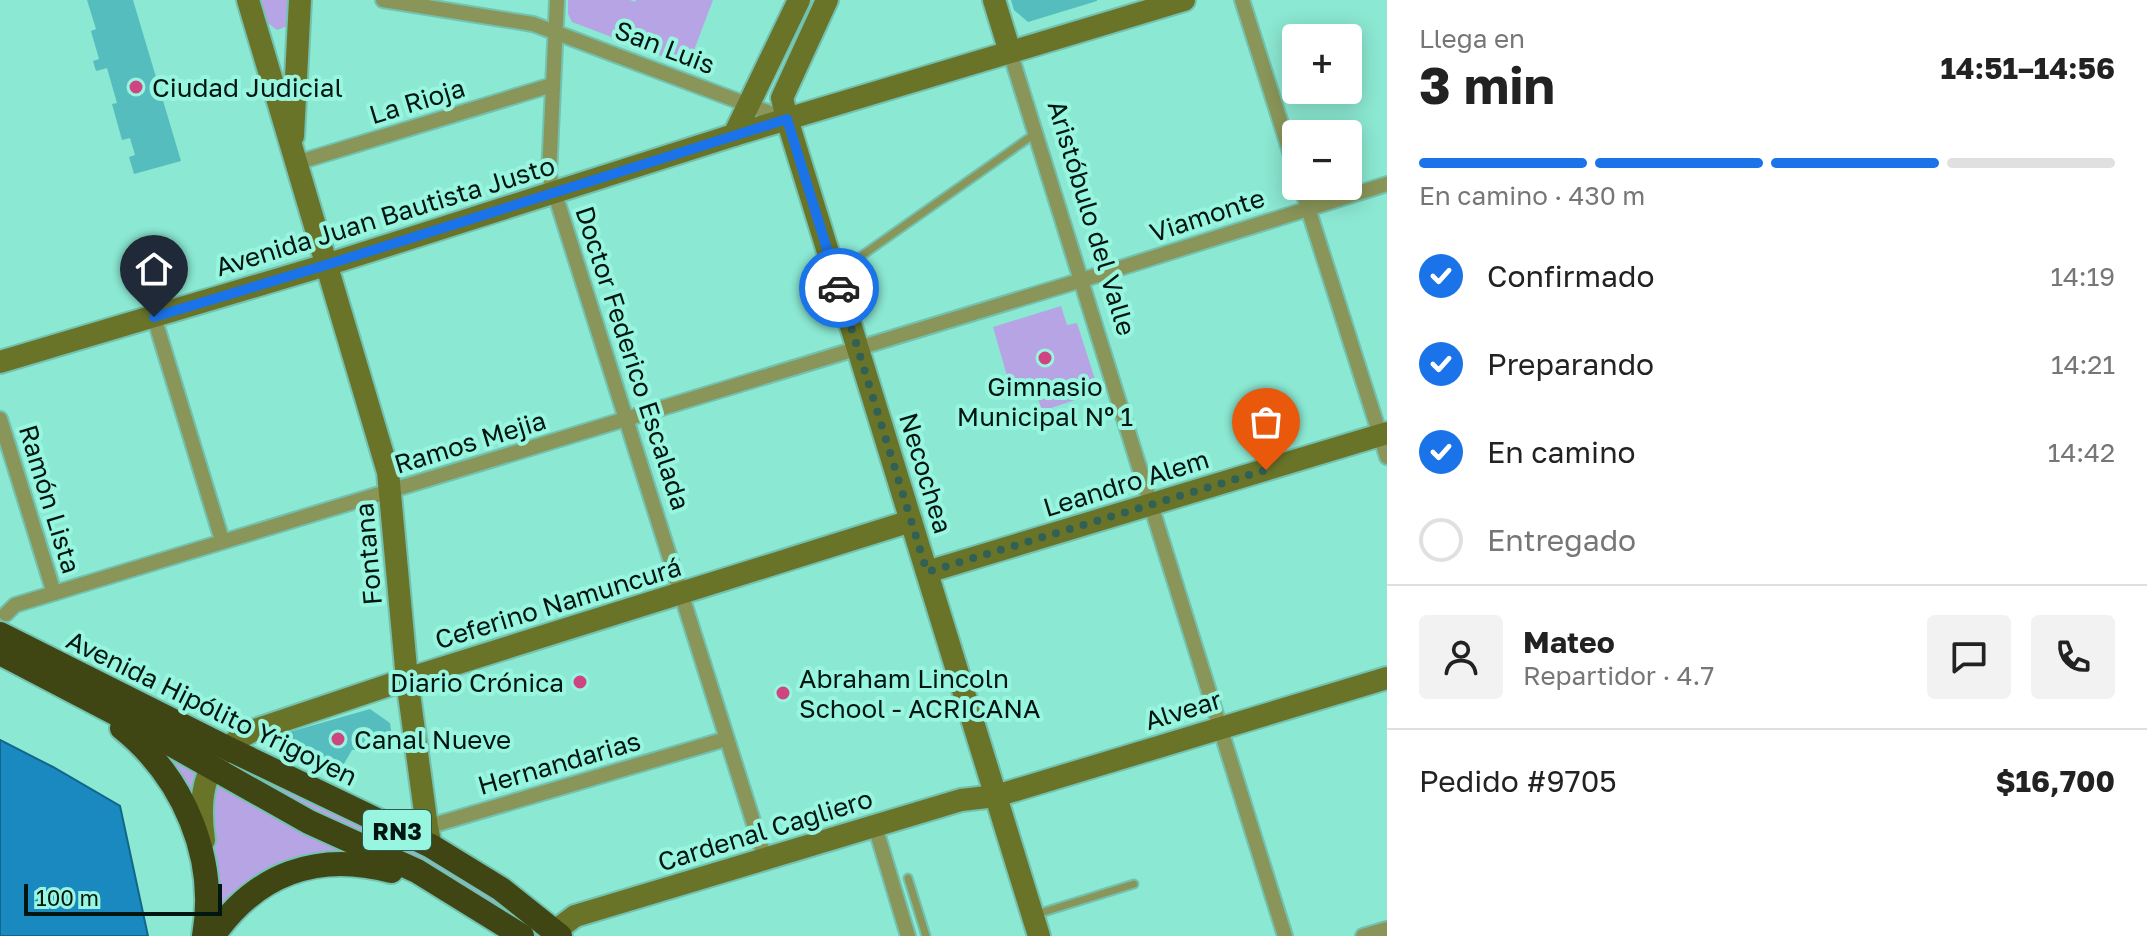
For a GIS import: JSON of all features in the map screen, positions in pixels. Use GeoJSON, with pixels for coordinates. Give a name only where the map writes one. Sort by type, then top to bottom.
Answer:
{"type":"FeatureCollection","features":[{"type":"Feature","properties":{"kind":"highway","name":"Avenida Hipólito Yrigoyen"},"geometry":{"type":"LineString","coordinates":[[4,635],[57,683]]}},
{"type":"Feature","properties":{"kind":"highway","name":"Avenida Hipólito Yrigoyen"},"geometry":{"type":"LineString","coordinates":[[4,635],[227,748],[421,835],[501,889],[553,934]]}},
{"type":"Feature","properties":{"kind":"highway"},"geometry":{"type":"LineString","coordinates":[[57,683],[309,822],[417,871],[522,936]]}},
{"type":"Feature","properties":{"kind":"highway"},"geometry":{"type":"LineString","coordinates":[[57,683],[124,730],[149,753],[169,779],[191,819],[198,839],[207,885],[204,936]]}},
{"type":"Feature","properties":{"kind":"highway"},"geometry":{"type":"LineString","coordinates":[[213,936],[233,911],[261,888],[289,873],[339,863],[394,872],[499,936]]}},
{"type":"Feature","properties":{"kind":"main road","name":"Fontana"},"geometry":{"type":"LineString","coordinates":[[248,0],[388,472],[421,835]]}},
{"type":"Feature","properties":{"kind":"main road"},"geometry":{"type":"LineString","coordinates":[[734,135],[799,0]]}},
{"type":"Feature","properties":{"kind":"main road"},"geometry":{"type":"LineString","coordinates":[[787,119],[782,98],[827,0]]}},
{"type":"Feature","properties":{"kind":"main road","name":"Aristóbulo del Valle"},"geometry":{"type":"LineString","coordinates":[[994,0],[1010,52]]}},
{"type":"Feature","properties":{"kind":"main road","name":"Avenida Juan Bautista Justo"},"geometry":{"type":"LineString","coordinates":[[0,362],[326,265],[734,135],[1184,0]]}},
{"type":"Feature","properties":{"kind":"main road"},"geometry":{"type":"LineString","coordinates":[[258,33],[265,40],[274,41],[290,34],[300,11]]}},
{"type":"Feature","properties":{"kind":"main road"},"geometry":{"type":"LineString","coordinates":[[294,158],[300,11]]}},
{"type":"Feature","properties":{"kind":"main road","name":"Necochea"},"geometry":{"type":"LineString","coordinates":[[787,119],[1036,926]]}},
{"type":"Feature","properties":{"kind":"main road","name":"Leandro Alem"},"geometry":{"type":"LineString","coordinates":[[927,572],[1384,434]]}},
{"type":"Feature","properties":{"kind":"main road","name":"Ceferino Namuncurá"},"geometry":{"type":"LineString","coordinates":[[211,767],[242,736],[261,727],[911,521]]}},
{"type":"Feature","properties":{"kind":"main road","name":"Alvear"},"geometry":{"type":"LineString","coordinates":[[996,796],[1387,678]]}},
{"type":"Feature","properties":{"kind":"main road"},"geometry":{"type":"LineString","coordinates":[[207,906],[201,811],[203,787],[211,767]]}},
{"type":"Feature","properties":{"kind":"main road","name":"Cardenal Cagliero"},"geometry":{"type":"LineString","coordinates":[[553,934],[575,916],[961,800],[996,796]]}},
{"type":"Feature","properties":{"kind":"street","name":"San Luis"},"geometry":{"type":"LineString","coordinates":[[383,0],[533,24],[787,119]]}},
{"type":"Feature","properties":{"kind":"street","name":"Doctor Federico Escalada"},"geometry":{"type":"LineString","coordinates":[[557,0],[549,175],[765,859]]}},
{"type":"Feature","properties":{"kind":"street"},"geometry":{"type":"LineString","coordinates":[[1242,0],[1282,127]]}},
{"type":"Feature","properties":{"kind":"street","name":"Aristóbulo del Valle"},"geometry":{"type":"LineString","coordinates":[[1010,52],[1285,936]]}},
{"type":"Feature","properties":{"kind":"street","name":"La Rioja"},"geometry":{"type":"LineString","coordinates":[[294,158],[552,85]]}},
{"type":"Feature","properties":{"kind":"street","name":"Viamonte"},"geometry":{"type":"LineString","coordinates":[[858,348],[1387,184]]}},
{"type":"Feature","properties":{"kind":"street"},"geometry":{"type":"LineString","coordinates":[[1305,200],[1384,434],[1387,457]]}},
{"type":"Feature","properties":{"kind":"street"},"geometry":{"type":"LineString","coordinates":[[154,317],[222,540]]}},
{"type":"Feature","properties":{"kind":"street","name":"Ramos Mejia"},"geometry":{"type":"LineString","coordinates":[[4,635],[15,605],[858,348]]}},
{"type":"Feature","properties":{"kind":"street","name":"Ramón Lista"},"geometry":{"type":"LineString","coordinates":[[0,419],[54,593]]}},
{"type":"Feature","properties":{"kind":"street","name":"Hernandarias"},"geometry":{"type":"LineString","coordinates":[[421,835],[726,739]]}},
{"type":"Feature","properties":{"kind":"street"},"geometry":{"type":"LineString","coordinates":[[875,826],[908,936]]}},
{"type":"Feature","properties":{"kind":"street"},"geometry":{"type":"LineString","coordinates":[[1363,936],[1387,929]]}},
{"type":"Feature","properties":{"kind":"lane"},"geometry":{"type":"LineString","coordinates":[[835,275],[1036,133]]}},
{"type":"Feature","properties":{"kind":"lane"},"geometry":{"type":"LineString","coordinates":[[908,878],[926,936]]}},
{"type":"Feature","properties":{"kind":"lane"},"geometry":{"type":"LineString","coordinates":[[1036,926],[1134,884]]}},
{"type":"Feature","properties":{"kind":"shaded area"},"geometry":{"type":"Polygon","coordinates":[[[261,0],[293,0],[290,25],[277,30],[268,23],[261,0]]]}},
{"type":"Feature","properties":{"kind":"shaded area"},"geometry":{"type":"Polygon","coordinates":[[[568,0],[713,0],[688,66],[572,22],[568,14],[568,0]]]}},
{"type":"Feature","properties":{"kind":"shaded area","name":"Gimnasio Municipal Nº 1"},"geometry":{"type":"Polygon","coordinates":[[[1061,306],[1067,325],[1077,323],[1099,392],[1042,411],[1035,389],[1013,397],[993,327],[1061,306]]]}},
{"type":"Feature","properties":{"kind":"shaded area"},"geometry":{"type":"Polygon","coordinates":[[[142,746],[227,748],[431,846],[560,936],[499,936],[394,872],[321,865],[222,923],[204,860],[142,746]]]}},
{"type":"Feature","properties":{"kind":"water"},"geometry":{"type":"Polygon","coordinates":[[[0,740],[120,806],[148,936],[0,936],[0,740]]]}},
{"type":"Feature","properties":{"kind":"building","name":"Ciudad Judicial"},"geometry":{"type":"Polygon","coordinates":[[[87,0],[133,0],[181,161],[134,174],[129,157],[135,155],[130,138],[122,140],[112,104],[117,103],[107,68],[96,71],[93,61],[99,59],[91,31],[96,29],[87,0]]]}},
{"type":"Feature","properties":{"kind":"building"},"geometry":{"type":"Polygon","coordinates":[[[1011,0],[1097,1],[1028,22],[1014,10],[1011,0]]]}},
{"type":"Feature","properties":{"kind":"building","name":"Canal Nueve"},"geometry":{"type":"Polygon","coordinates":[[[370,709],[390,723],[393,746],[352,750],[338,774],[282,745],[286,733],[370,709]]]}},
{"type":"Feature","properties":{"kind":"way so far"},"geometry":{"type":"LineString","coordinates":[[839,288],[927,572],[1266,470]]}},
{"type":"Feature","properties":{"kind":"place","name":"Ciudad Judicial"},"geometry":{"type":"Point","coordinates":[136,87]}},
{"type":"Feature","properties":{"kind":"place","name":"Gimnasio Municipal Nº 1"},"geometry":{"type":"Point","coordinates":[1045,358]}},
{"type":"Feature","properties":{"kind":"place","name":"Diario Crónica"},"geometry":{"type":"Point","coordinates":[580,682]}},
{"type":"Feature","properties":{"kind":"place","name":"Abraham Lincoln School - ACRICANA"},"geometry":{"type":"Point","coordinates":[783,693]}},
{"type":"Feature","properties":{"kind":"place","name":"Canal Nueve"},"geometry":{"type":"Point","coordinates":[338,739]}},
{"type":"Feature","properties":{"kind":"route"},"geometry":{"type":"LineString","coordinates":[[154,317],[787,119],[839,288]]}}]}
